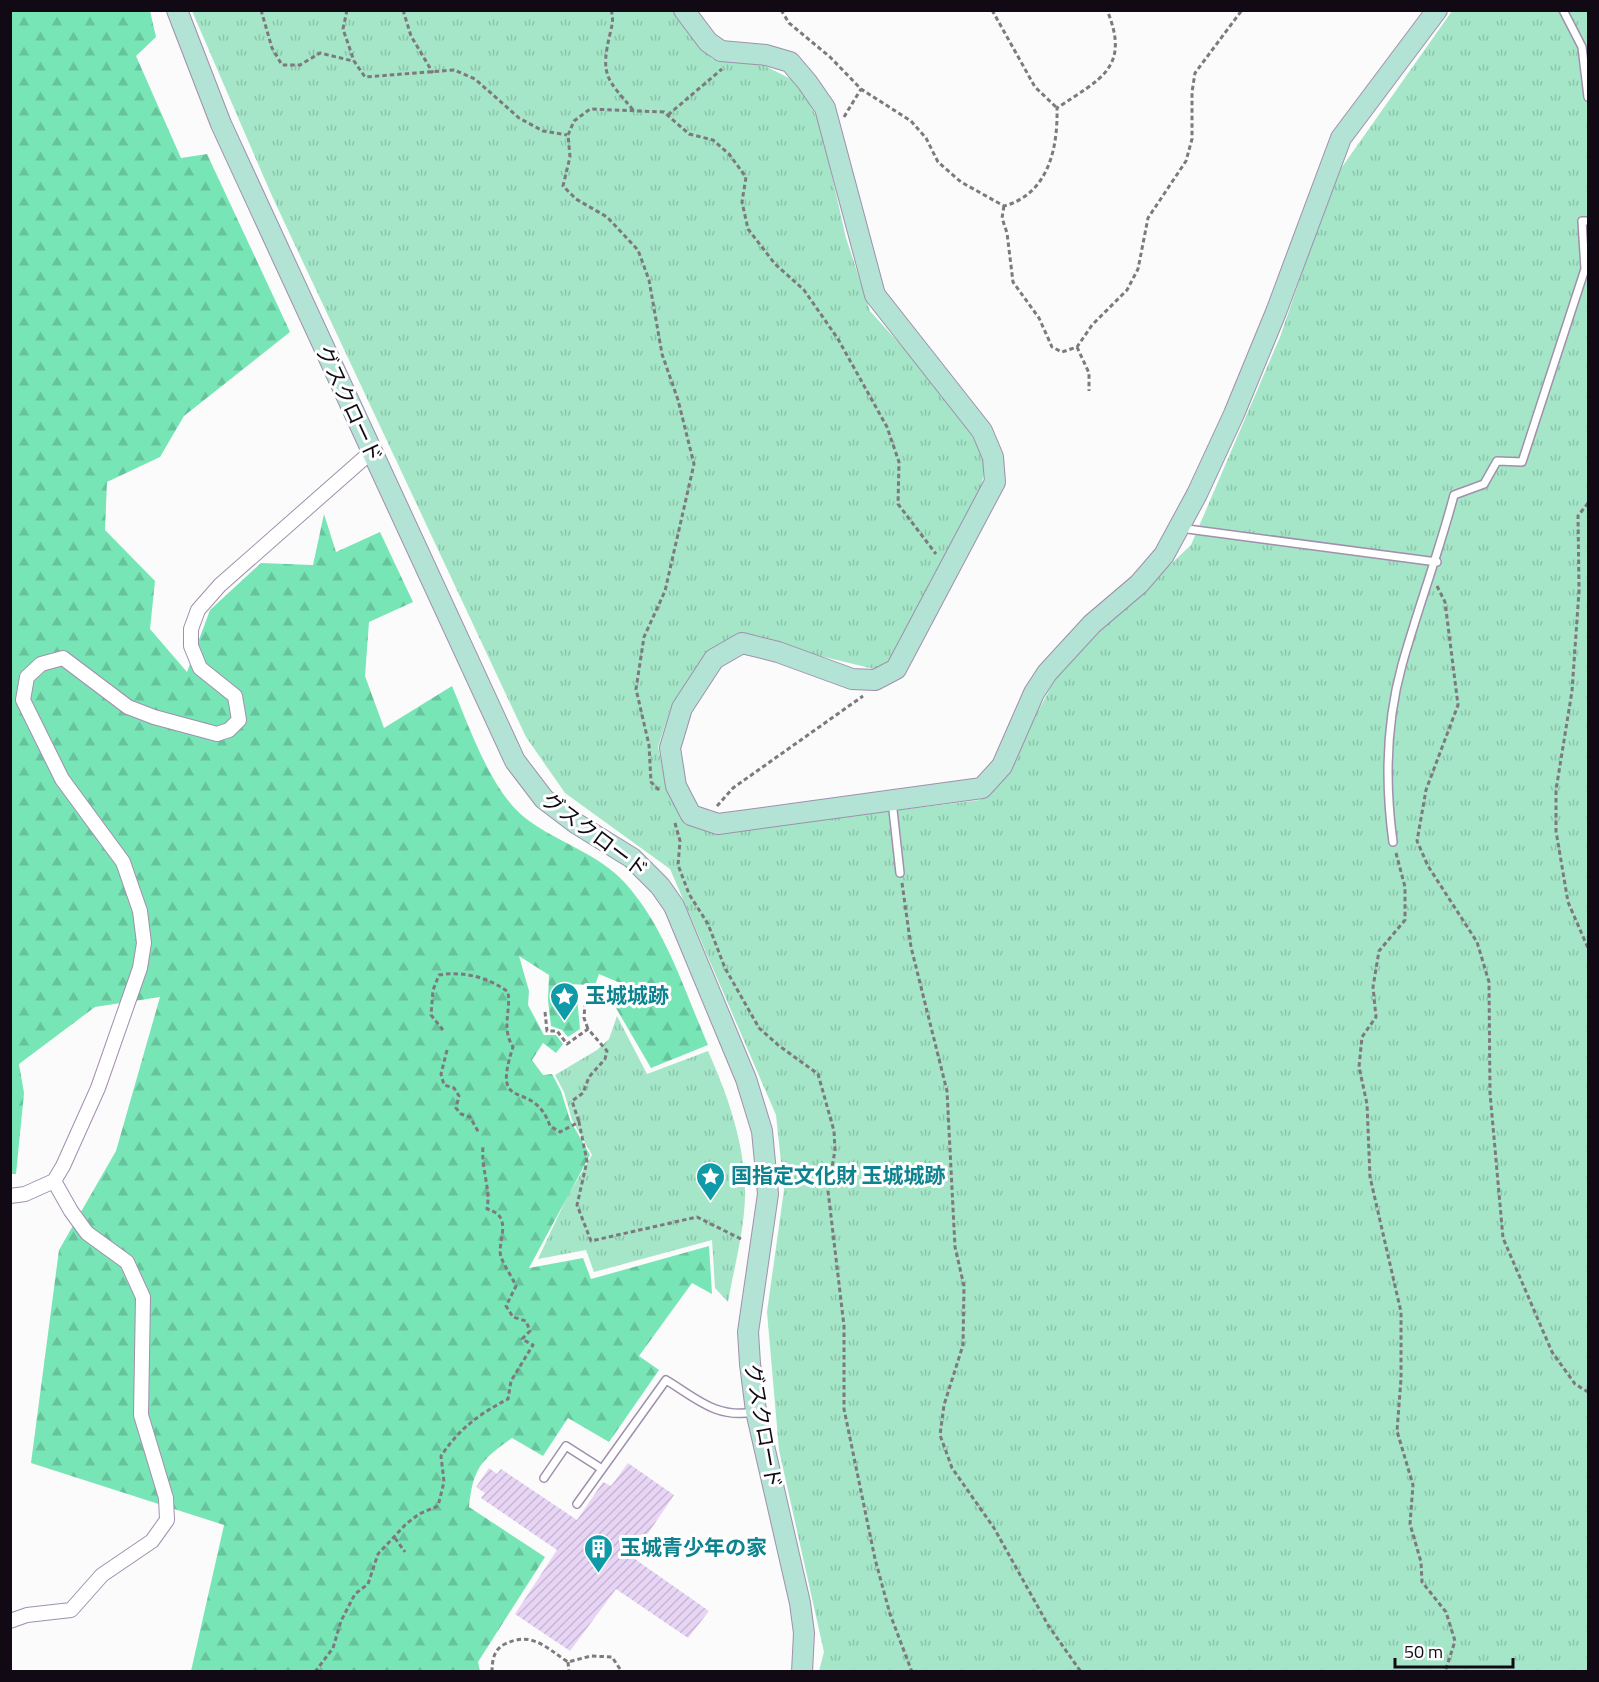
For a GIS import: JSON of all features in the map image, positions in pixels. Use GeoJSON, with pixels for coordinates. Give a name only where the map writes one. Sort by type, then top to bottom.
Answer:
{"type":"FeatureCollection","features":[{"type":"Feature","properties":{"kind":"street","name":"グスクロード"},"geometry":{"type":"LineString","coordinates":[[177,10],[220,124],[515,761],[544,799],[577,824],[632,858],[660,886],[674,906],[746,1079],[762,1131],[768,1194],[748,1332],[756,1411],[800,1603],[804,1633],[802,1671]]}},
{"type":"Feature","properties":{"kind":"street"},"geometry":{"type":"LineString","coordinates":[[684,10],[708,42],[722,51],[766,55],[790,62],[825,108],[875,295],[982,431],[993,457],[994,482],[896,669],[875,680],[852,679],[778,652],[742,643],[714,659],[682,708],[670,748],[676,786],[691,815],[718,824],[982,788],[1002,766],[1034,693],[1047,673],[1092,624],[1139,584],[1164,555],[1234,414],[1276,312],[1341,138],[1437,10]]}},
{"type":"Feature","properties":{"kind":"street"},"geometry":{"type":"LineString","coordinates":[[10,1196],[26,1194],[54,1181],[98,1088],[140,968],[144,943],[141,911],[123,862],[62,779],[22,700],[27,677],[40,664],[63,658],[128,707],[154,717],[218,734],[229,730],[239,720],[235,696],[200,668],[191,646],[191,629],[198,610],[220,585],[371,452]]}},
{"type":"Feature","properties":{"kind":"street"},"geometry":{"type":"LineString","coordinates":[[10,1621],[27,1615],[71,1610],[102,1575],[152,1541],[167,1520],[166,1498],[141,1415],[143,1297],[127,1262],[87,1233],[70,1211],[54,1181]]}},
{"type":"Feature","properties":{"kind":"lane"},"geometry":{"type":"LineString","coordinates":[[1563,10],[1582,47],[1588,97]]}},
{"type":"Feature","properties":{"kind":"lane"},"geometry":{"type":"LineString","coordinates":[[1393,842],[1387,795],[1389,736],[1402,667],[1437,562],[1454,495],[1484,484],[1497,461],[1522,462],[1587,268],[1582,221],[1588,221]]}},
{"type":"Feature","properties":{"kind":"lane"},"geometry":{"type":"LineString","coordinates":[[1179,528],[1437,562]]}},
{"type":"Feature","properties":{"kind":"lane"},"geometry":{"type":"LineString","coordinates":[[892,801],[900,873]]}},
{"type":"Feature","properties":{"kind":"lane"},"geometry":{"type":"LineString","coordinates":[[577,1504],[666,1380],[714,1409],[730,1415],[756,1411]]}},
{"type":"Feature","properties":{"kind":"lane"},"geometry":{"type":"LineString","coordinates":[[544,1478],[566,1446],[602,1469]]}},
{"type":"Feature","properties":{"kind":"path"},"geometry":{"type":"LineString","coordinates":[[261,10],[272,48],[282,65],[300,65],[320,53],[354,61]]}},
{"type":"Feature","properties":{"kind":"path"},"geometry":{"type":"LineString","coordinates":[[347,10],[343,29],[354,61],[365,77],[454,70],[475,79],[519,118],[543,131],[568,135]]}},
{"type":"Feature","properties":{"kind":"path"},"geometry":{"type":"LineString","coordinates":[[403,10],[411,36],[433,73]]}},
{"type":"Feature","properties":{"kind":"path"},"geometry":{"type":"LineString","coordinates":[[611,10],[614,17],[604,58],[607,79],[634,111]]}},
{"type":"Feature","properties":{"kind":"path"},"geometry":{"type":"LineString","coordinates":[[781,10],[789,23],[830,57],[861,89],[911,121],[926,138],[938,162],[961,182],[1004,206],[1021,201],[1041,181],[1051,159],[1058,133],[1057,108],[1035,87],[992,10]]}},
{"type":"Feature","properties":{"kind":"path"},"geometry":{"type":"LineString","coordinates":[[1057,108],[1102,79],[1116,58],[1116,39],[1107,10]]}},
{"type":"Feature","properties":{"kind":"path"},"geometry":{"type":"LineString","coordinates":[[1004,206],[1002,218],[1007,233],[1013,282],[1039,318],[1052,347],[1062,352],[1077,347],[1092,325],[1127,290],[1138,268],[1148,218],[1186,161],[1192,139],[1192,92],[1196,73],[1242,10]]}},
{"type":"Feature","properties":{"kind":"path"},"geometry":{"type":"LineString","coordinates":[[668,115],[742,53]]}},
{"type":"Feature","properties":{"kind":"path"},"geometry":{"type":"LineString","coordinates":[[834,140],[845,114],[861,89]]}},
{"type":"Feature","properties":{"kind":"path"},"geometry":{"type":"LineString","coordinates":[[663,794],[651,782],[649,745],[636,689],[644,637],[665,591],[694,464],[678,400],[662,354],[649,280],[638,250],[607,217],[576,199],[562,186],[570,157],[568,135],[574,121],[590,109],[664,112],[689,134],[713,140],[729,154],[746,177],[742,202],[748,229],[775,264],[804,290],[838,339],[887,427],[899,462],[898,504],[948,571]]}},
{"type":"Feature","properties":{"kind":"path"},"geometry":{"type":"LineString","coordinates":[[1077,347],[1089,373],[1089,391]]}},
{"type":"Feature","properties":{"kind":"path"},"geometry":{"type":"LineString","coordinates":[[1588,503],[1578,516],[1579,591],[1572,691],[1556,790],[1556,831],[1568,902],[1588,948]]}},
{"type":"Feature","properties":{"kind":"path"},"geometry":{"type":"LineString","coordinates":[[1432,575],[1445,602],[1458,705],[1426,790],[1417,841],[1428,866],[1477,942],[1489,982],[1490,1093],[1503,1238],[1552,1352],[1575,1384],[1588,1392]]}},
{"type":"Feature","properties":{"kind":"path"},"geometry":{"type":"LineString","coordinates":[[705,820],[733,788],[874,688],[875,680]]}},
{"type":"Feature","properties":{"kind":"path"},"geometry":{"type":"LineString","coordinates":[[688,808],[674,819],[680,841],[678,865],[689,894],[708,924],[725,968],[759,1028],[818,1074],[834,1131],[835,1150],[828,1191],[844,1326],[844,1409],[875,1560],[890,1614],[912,1671]]}},
{"type":"Feature","properties":{"kind":"path"},"geometry":{"type":"LineString","coordinates":[[1393,842],[1405,887],[1405,920],[1379,951],[1374,987],[1376,1017],[1362,1037],[1359,1067],[1367,1104],[1370,1177],[1401,1312],[1401,1379],[1396,1431],[1413,1485],[1410,1524],[1421,1562],[1422,1582],[1446,1612],[1455,1641],[1445,1671]]}},
{"type":"Feature","properties":{"kind":"path"},"geometry":{"type":"LineString","coordinates":[[900,873],[911,947],[947,1092],[955,1247],[964,1286],[963,1345],[944,1405],[940,1435],[952,1468],[994,1528],[1048,1625],[1081,1671]]}},
{"type":"Feature","properties":{"kind":"path"},"geometry":{"type":"LineString","coordinates":[[443,1030],[431,1016],[433,990],[439,975],[457,972],[498,984],[508,992],[510,1005],[505,1024],[506,1036],[513,1047],[504,1078],[508,1088],[519,1096],[533,1100],[544,1110],[550,1126],[560,1132],[579,1122]]}},
{"type":"Feature","properties":{"kind":"path"},"geometry":{"type":"LineString","coordinates":[[585,1002],[584,1018],[588,1029],[607,1051],[605,1059],[589,1077],[583,1093],[572,1101],[587,1161],[576,1205],[591,1241],[697,1216],[745,1241],[763,1241]]}},
{"type":"Feature","properties":{"kind":"path"},"geometry":{"type":"LineString","coordinates":[[545,1012],[547,1030],[557,1031],[567,1044],[588,1029]]}},
{"type":"Feature","properties":{"kind":"path"},"geometry":{"type":"LineString","coordinates":[[447,1050],[441,1074],[444,1085],[454,1088],[459,1096],[456,1108],[461,1114],[470,1118],[479,1133]]}},
{"type":"Feature","properties":{"kind":"path"},"geometry":{"type":"LineString","coordinates":[[315,1671],[333,1648],[355,1594],[368,1584],[378,1554],[406,1524],[419,1514],[438,1506],[444,1482],[441,1456],[456,1433],[482,1412],[508,1400],[512,1381],[533,1345],[522,1339],[530,1331],[526,1321],[513,1317],[506,1306],[516,1286],[500,1254],[503,1238],[501,1220],[495,1211],[487,1209],[489,1198],[482,1166],[483,1148]]}},
{"type":"Feature","properties":{"kind":"path"},"geometry":{"type":"LineString","coordinates":[[395,1538],[405,1552]]}},
{"type":"Feature","properties":{"kind":"path"},"geometry":{"type":"LineString","coordinates":[[492,1671],[492,1661],[499,1647],[519,1638],[535,1640],[568,1662],[591,1656],[612,1657],[622,1671]]}},
{"type":"Feature","properties":{"kind":"path"},"geometry":{"type":"LineString","coordinates":[[568,1662],[569,1671]]}},
{"type":"Feature","properties":{"kind":"path"},"geometry":{"type":"LineString","coordinates":[[1265,1671],[1282,1671]]}},
{"type":"Feature","properties":{"kind":"green space"},"geometry":{"type":"Polygon","coordinates":[[[11,11],[150,11],[156,37],[136,56],[181,158],[207,154],[290,332],[184,416],[160,457],[107,482],[105,530],[155,581],[150,629],[187,672],[210,610],[261,563],[313,565],[324,514],[336,552],[380,532],[413,602],[369,622],[365,676],[384,728],[452,686],[473,738],[491,774],[512,805],[536,826],[590,856],[615,873],[640,902],[673,961],[708,1045],[651,1068],[616,1008],[618,982],[599,974],[595,985],[564,984],[577,997],[580,1029],[568,1037],[562,1030],[551,1026],[548,1000],[549,975],[519,956],[529,991],[528,1005],[544,1035],[556,1035],[563,1044],[556,1053],[543,1043],[532,1060],[543,1075],[552,1074],[561,1091],[570,1120],[590,1155],[529,1268],[583,1258],[591,1279],[709,1246],[712,1294],[692,1283],[639,1356],[659,1370],[609,1442],[568,1418],[543,1456],[512,1438],[480,1466],[473,1483],[469,1507],[545,1557],[478,1662],[480,1671],[191,1671],[224,1525],[31,1463],[59,1250],[116,1151],[160,997],[95,1007],[19,1064],[24,1093],[16,1174],[11,1174],[11,11]]]}},
{"type":"Feature","properties":{"kind":"green space"},"geometry":{"type":"Polygon","coordinates":[[[192,11],[676,11],[712,59],[763,65],[797,82],[820,123],[846,238],[870,311],[953,403],[986,460],[980,494],[900,654],[874,669],[808,653],[755,635],[728,640],[702,660],[671,707],[658,747],[667,789],[690,823],[723,832],[980,800],[1000,783],[1061,668],[1191,545],[1280,337],[1335,177],[1452,11],[1588,11],[1588,1671],[819,1671],[824,1652],[779,1450],[767,1312],[784,1190],[776,1115],[670,869],[565,793],[526,737],[272,196],[192,11]]]}},
{"type":"Feature","properties":{"kind":"green space"},"geometry":{"type":"Polygon","coordinates":[[[617,1016],[647,1074],[708,1051],[722,1086],[739,1140],[745,1178],[743,1223],[728,1302],[715,1288],[712,1240],[594,1272],[586,1250],[538,1259],[567,1197],[592,1155],[572,1120],[564,1092],[555,1075],[597,1050],[609,1039],[617,1016]]]}},
{"type":"Feature","properties":{"kind":"building","name":"玉城青少年の家"},"geometry":{"type":"Polygon","coordinates":[[[628,1463],[674,1495],[632,1557],[709,1611],[688,1638],[616,1589],[570,1651],[515,1614],[557,1550],[481,1498],[485,1493],[476,1487],[489,1468],[497,1474],[501,1469],[577,1520],[603,1482],[611,1486],[628,1463]]]}},
{"type":"Feature","properties":{"kind":"place","name":"玉城城跡"},"geometry":{"type":"Point","coordinates":[564,1022]}},
{"type":"Feature","properties":{"kind":"place","name":"国指定文化財 玉城城跡"},"geometry":{"type":"Point","coordinates":[710,1202]}},
{"type":"Feature","properties":{"kind":"place","name":"玉城青少年の家"},"geometry":{"type":"Point","coordinates":[599,1574]}}]}
